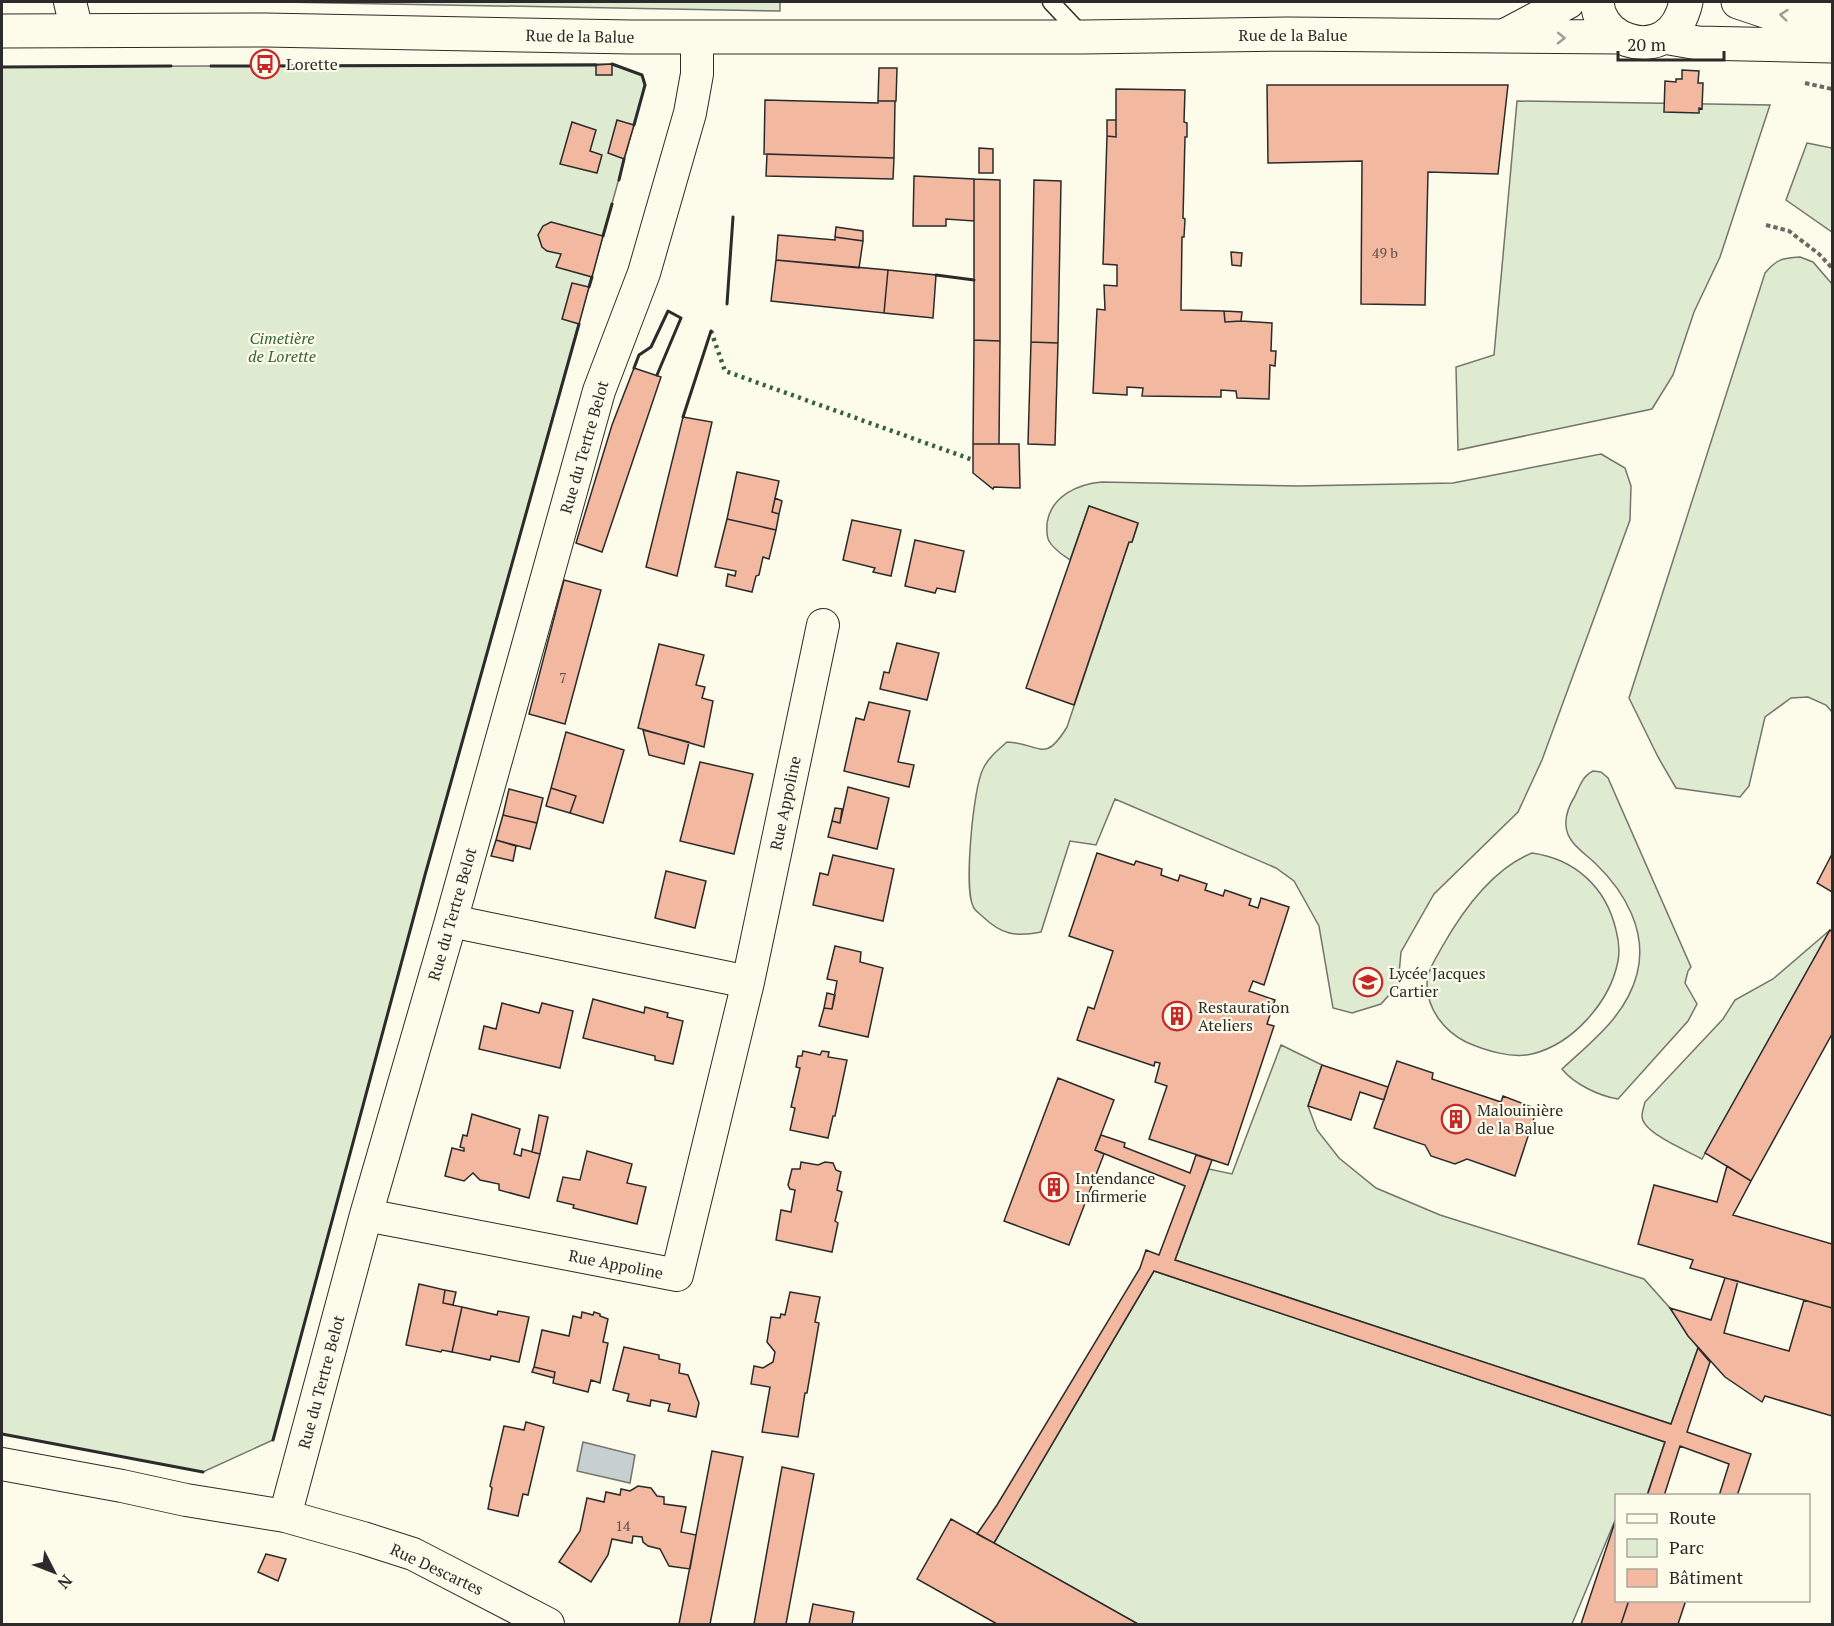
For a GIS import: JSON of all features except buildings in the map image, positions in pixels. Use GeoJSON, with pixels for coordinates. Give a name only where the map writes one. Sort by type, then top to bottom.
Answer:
{"type":"FeatureCollection","features":[{"type":"Feature","properties":{"kind":"main road","name":"Rue de la Balue"},"geometry":{"type":"LineString","coordinates":[[1502,37],[1568,2]]}},
{"type":"Feature","properties":{"kind":"main road"},"geometry":{"type":"LineString","coordinates":[[1597,2],[1600,15],[1608,28],[1620,37]]}},
{"type":"Feature","properties":{"kind":"main road"},"geometry":{"type":"LineString","coordinates":[[1664,37],[1676,27],[1686,2]]}},
{"type":"Feature","properties":{"kind":"main road"},"geometry":{"type":"LineString","coordinates":[[1737,2],[1777,15],[1833,18]]}},
{"type":"Feature","properties":{"kind":"main road","name":"Rue de la Balue"},"geometry":{"type":"LineString","coordinates":[[2,31],[73,16],[265,30],[697,37],[1084,37],[1287,34],[1620,37],[1634,42],[1649,42],[1664,37]]}},
{"type":"Feature","properties":{"kind":"main road"},"geometry":{"type":"LineString","coordinates":[[1664,37],[1698,43],[1833,46]]}},
{"type":"Feature","properties":{"kind":"street","name":"Rue du Tertre Belot"},"geometry":{"type":"LineString","coordinates":[[285,1516],[366,1215],[599,391],[644,273],[690,113],[697,74],[697,37]]}},
{"type":"Feature","properties":{"kind":"street","name":"Rue Appoline"},"geometry":{"type":"LineString","coordinates":[[366,1215],[677,1275],[747,982],[823,625]]}},
{"type":"Feature","properties":{"kind":"street"},"geometry":{"type":"LineString","coordinates":[[451,921],[747,982]]}},
{"type":"Feature","properties":{"kind":"street"},"geometry":{"type":"LineString","coordinates":[[2,1464],[114,1484],[186,1500],[285,1516]]}},
{"type":"Feature","properties":{"kind":"street","name":"Rue Descartes"},"geometry":{"type":"LineString","coordinates":[[285,1516],[413,1554],[549,1624]]}},
{"type":"Feature","properties":{"kind":"lane"},"geometry":{"type":"LineString","coordinates":[[1051,2],[1084,37]]}},
{"type":"Feature","properties":{"kind":"path"},"geometry":{"type":"LineString","coordinates":[[1805,83],[1833,89]]}},
{"type":"Feature","properties":{"kind":"path"},"geometry":{"type":"LineString","coordinates":[[1766,225],[1789,231],[1833,268]]}},
{"type":"Feature","properties":{"kind":"green space"},"geometry":{"type":"Polygon","coordinates":[[[280,2],[780,2],[780,11],[280,2]]]}},
{"type":"Feature","properties":{"kind":"green space","name":"Cimetière de Lorette"},"geometry":{"type":"Polygon","coordinates":[[[612,64],[642,75],[645,85],[425,875],[273,1440],[203,1472],[2,1434],[2,67],[612,64]]]}},
{"type":"Feature","properties":{"kind":"green space"},"geometry":{"type":"Polygon","coordinates":[[[1517,101],[1770,105],[1720,257],[1694,312],[1673,375],[1652,409],[1458,450],[1456,367],[1494,355],[1517,101]]]}},
{"type":"Feature","properties":{"kind":"green space"},"geometry":{"type":"Polygon","coordinates":[[[1807,143],[1832,148],[1832,232],[1786,200],[1807,143]]]}},
{"type":"Feature","properties":{"kind":"green space"},"geometry":{"type":"Polygon","coordinates":[[[1800,257],[1813,262],[1832,284],[1832,712],[1826,705],[1808,697],[1791,698],[1765,717],[1749,786],[1740,797],[1676,788],[1629,698],[1765,273],[1780,260],[1800,257]]]}},
{"type":"Feature","properties":{"kind":"green space"},"geometry":{"type":"Polygon","coordinates":[[[1601,454],[1625,468],[1631,486],[1630,520],[1542,760],[1518,812],[1434,894],[1401,952],[1398,985],[1381,1004],[1352,1013],[1333,1008],[1319,926],[1294,881],[1276,868],[1115,799],[1096,845],[1070,841],[1041,932],[1016,934],[1003,931],[974,909],[969,880],[971,838],[976,796],[983,769],[990,758],[1007,742],[1047,749],[1053,746],[1067,727],[1129,542],[1132,542],[1138,524],[1089,506],[1070,560],[1053,547],[1047,532],[1047,523],[1054,505],[1067,493],[1084,485],[1102,482],[1298,486],[1453,483],[1601,454]]]}},
{"type":"Feature","properties":{"kind":"green space"},"geometry":{"type":"Polygon","coordinates":[[[1593,771],[1601,772],[1608,778],[1691,967],[1685,983],[1697,1004],[1688,1021],[1618,1099],[1587,1088],[1573,1080],[1562,1069],[1607,1027],[1625,1003],[1637,974],[1640,958],[1637,928],[1625,900],[1607,875],[1577,847],[1567,832],[1566,818],[1570,806],[1582,781],[1593,771]]]}},
{"type":"Feature","properties":{"kind":"green space"},"geometry":{"type":"Polygon","coordinates":[[[1532,853],[1548,856],[1575,869],[1596,888],[1611,915],[1618,938],[1619,957],[1607,991],[1598,1006],[1575,1031],[1547,1049],[1532,1054],[1507,1055],[1473,1045],[1451,1032],[1438,1018],[1430,1002],[1427,979],[1450,933],[1469,905],[1504,869],[1532,853]]]}},
{"type":"Feature","properties":{"kind":"green space"},"geometry":{"type":"Polygon","coordinates":[[[1830,930],[1702,1159],[1649,1129],[1642,1116],[1645,1102],[1723,1019],[1735,1000],[1773,979],[1830,930]]]}},
{"type":"Feature","properties":{"kind":"green space"},"geometry":{"type":"Polygon","coordinates":[[[1281,1045],[1322,1065],[1308,1106],[1317,1130],[1339,1158],[1376,1188],[1440,1215],[1644,1279],[1670,1308],[1698,1348],[1671,1424],[1175,1260],[1209,1169],[1232,1174],[1281,1045]]]}},
{"type":"Feature","properties":{"kind":"green space"},"geometry":{"type":"Polygon","coordinates":[[[1154,1271],[1665,1442],[1647,1494],[1615,1494],[1615,1520],[1572,1624],[1138,1624],[994,1543],[1154,1271]]]}},
{"type":"Feature","properties":{"kind":"shaded area"},"geometry":{"type":"Polygon","coordinates":[[[583,1442],[635,1455],[630,1483],[577,1471],[583,1442]]]}},
{"type":"Feature","properties":{"kind":"hedge"},"geometry":{"type":"LineString","coordinates":[[711,331],[725,371],[973,460]]}},
{"type":"Feature","properties":{"kind":"wall"},"geometry":{"type":"LineString","coordinates":[[612,64],[642,75],[645,85],[634,125]]}},
{"type":"Feature","properties":{"kind":"wall"},"geometry":{"type":"LineString","coordinates":[[211,66],[596,65]]}},
{"type":"Feature","properties":{"kind":"wall"},"geometry":{"type":"LineString","coordinates":[[2,67],[171,66]]}},
{"type":"Feature","properties":{"kind":"wall"},"geometry":{"type":"LineString","coordinates":[[619,180],[624,159]]}},
{"type":"Feature","properties":{"kind":"wall"},"geometry":{"type":"LineString","coordinates":[[603,236],[612,204]]}},
{"type":"Feature","properties":{"kind":"wall"},"geometry":{"type":"LineString","coordinates":[[727,304],[733,217]]}},
{"type":"Feature","properties":{"kind":"wall"},"geometry":{"type":"LineString","coordinates":[[936,275],[974,280]]}},
{"type":"Feature","properties":{"kind":"wall"},"geometry":{"type":"LineString","coordinates":[[589,287],[592,277]]}},
{"type":"Feature","properties":{"kind":"wall"},"geometry":{"type":"LineString","coordinates":[[634,368],[639,355],[651,347],[668,311],[681,318],[657,375]]}},
{"type":"Feature","properties":{"kind":"wall"},"geometry":{"type":"LineString","coordinates":[[273,1440],[425,875],[579,324]]}},
{"type":"Feature","properties":{"kind":"wall"},"geometry":{"type":"LineString","coordinates":[[683,417],[711,331]]}},
{"type":"Feature","properties":{"kind":"wall"},"geometry":{"type":"LineString","coordinates":[[2,1434],[203,1472]]}},
{"type":"Feature","properties":{"kind":"place","name":"Lorette"},"geometry":{"type":"Point","coordinates":[265,64]}},
{"type":"Feature","properties":{"kind":"place","name":"Lycée Jacques Cartier"},"geometry":{"type":"Point","coordinates":[1368,982]}},
{"type":"Feature","properties":{"kind":"place","name":"Restauration Ateliers"},"geometry":{"type":"Point","coordinates":[1177,1016]}},
{"type":"Feature","properties":{"kind":"place","name":"Malouinière de la Balue"},"geometry":{"type":"Point","coordinates":[1456,1119]}},
{"type":"Feature","properties":{"kind":"place","name":"Intendance Infirmerie"},"geometry":{"type":"Point","coordinates":[1054,1187]}}]}
